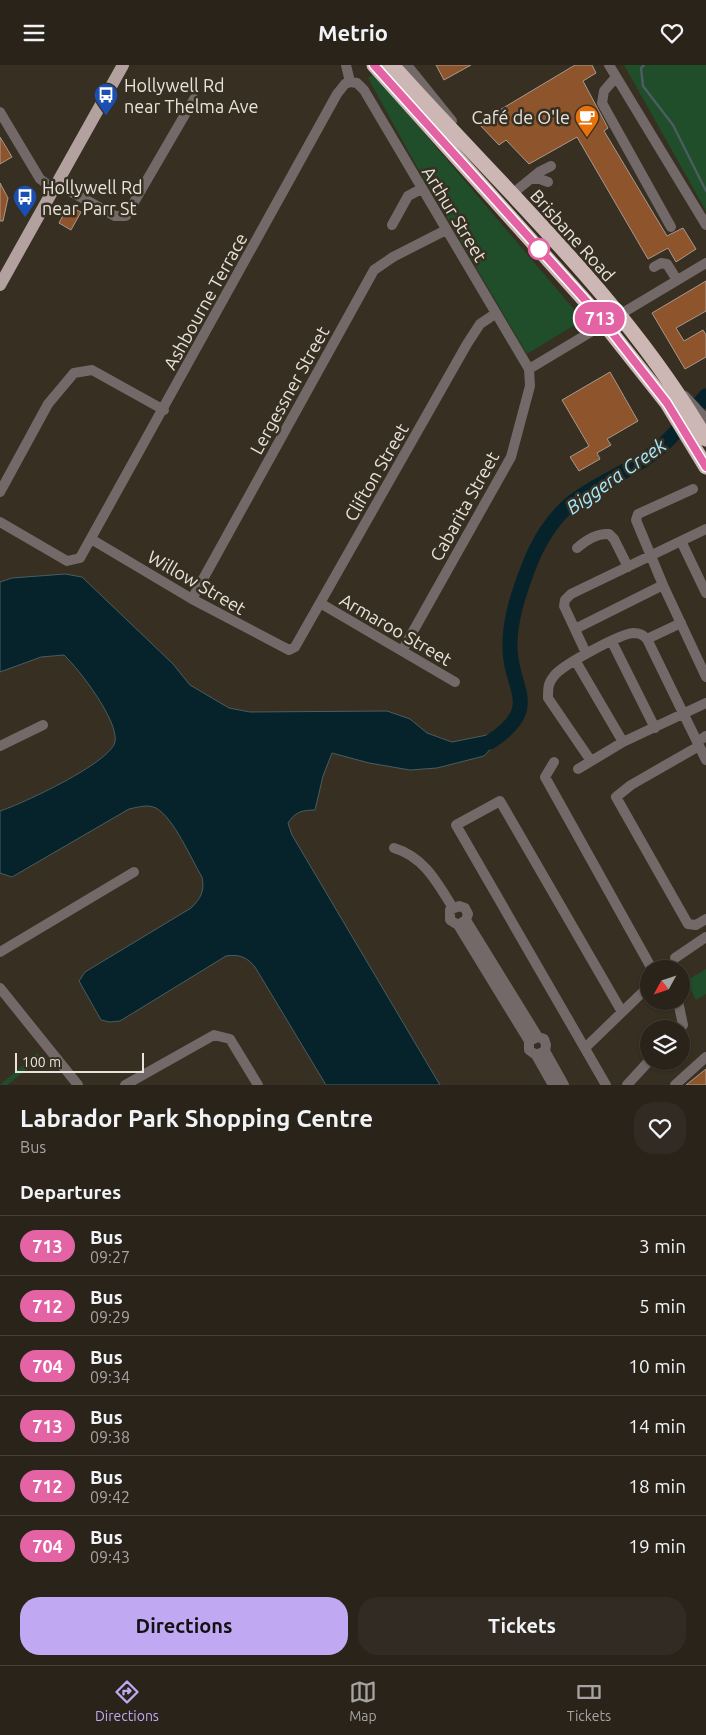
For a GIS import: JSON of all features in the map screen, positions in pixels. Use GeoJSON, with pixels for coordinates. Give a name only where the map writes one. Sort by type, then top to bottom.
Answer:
{"type":"FeatureCollection","features":[{"type":"Feature","properties":{"kind":"highway","name":"Brisbane Road"},"geometry":{"type":"LineString","coordinates":[[374,65],[604,323],[678,399]]}},
{"type":"Feature","properties":{"kind":"highway","name":"Brisbane Road"},"geometry":{"type":"LineString","coordinates":[[392,65],[618,314],[661,369],[678,399],[700,431],[706,467]]}},
{"type":"Feature","properties":{"kind":"main road"},"geometry":{"type":"LineString","coordinates":[[0,285],[123,65]]}},
{"type":"Feature","properties":{"kind":"street"},"geometry":{"type":"LineString","coordinates":[[346,65],[350,82]]}},
{"type":"Feature","properties":{"kind":"street","name":"Brisbane Road"},"geometry":{"type":"LineString","coordinates":[[407,65],[456,126],[472,152]]}},
{"type":"Feature","properties":{"kind":"street"},"geometry":{"type":"LineString","coordinates":[[609,65],[706,225]]}},
{"type":"Feature","properties":{"kind":"street"},"geometry":{"type":"LineString","coordinates":[[616,77],[604,91],[602,103],[671,227]]}},
{"type":"Feature","properties":{"kind":"street","name":"Arthur Street"},"geometry":{"type":"LineString","coordinates":[[350,82],[358,83],[364,90],[529,369]]}},
{"type":"Feature","properties":{"kind":"street","name":"Ashbourne Terrace"},"geometry":{"type":"LineString","coordinates":[[0,522],[67,561],[80,558],[337,94],[345,84],[350,82]]}},
{"type":"Feature","properties":{"kind":"street"},"geometry":{"type":"LineString","coordinates":[[0,112],[40,179],[115,216],[126,216],[194,99]]}},
{"type":"Feature","properties":{"kind":"street"},"geometry":{"type":"LineString","coordinates":[[511,195],[540,172],[551,166]]}},
{"type":"Feature","properties":{"kind":"street"},"geometry":{"type":"LineString","coordinates":[[532,179],[548,182]]}},
{"type":"Feature","properties":{"kind":"street"},"geometry":{"type":"LineString","coordinates":[[392,225],[408,196],[421,189]]}},
{"type":"Feature","properties":{"kind":"street","name":"Lergessner Street"},"geometry":{"type":"LineString","coordinates":[[192,599],[374,270],[392,257],[446,231]]}},
{"type":"Feature","properties":{"kind":"street"},"geometry":{"type":"LineString","coordinates":[[654,267],[661,263],[667,264],[678,280]]}},
{"type":"Feature","properties":{"kind":"street"},"geometry":{"type":"LineString","coordinates":[[529,369],[706,263]]}},
{"type":"Feature","properties":{"kind":"street","name":"Clifton Street"},"geometry":{"type":"LineString","coordinates":[[289,650],[295,647],[467,344],[480,325],[495,314]]}},
{"type":"Feature","properties":{"kind":"street","name":"Cabarita Street"},"geometry":{"type":"LineString","coordinates":[[402,651],[510,457],[530,386],[529,369]]}},
{"type":"Feature","properties":{"kind":"street"},"geometry":{"type":"LineString","coordinates":[[0,493],[48,405],[74,373],[92,370],[164,409]]}},
{"type":"Feature","properties":{"kind":"street","name":"Brisbane Road"},"geometry":{"type":"LineString","coordinates":[[678,399],[700,431]]}},
{"type":"Feature","properties":{"kind":"street"},"geometry":{"type":"LineString","coordinates":[[694,489],[638,514],[636,520],[663,585],[706,677]]}},
{"type":"Feature","properties":{"kind":"street"},"geometry":{"type":"LineString","coordinates":[[586,653],[564,606],[565,600],[571,594],[706,529]]}},
{"type":"Feature","properties":{"kind":"street"},"geometry":{"type":"LineString","coordinates":[[577,548],[585,541],[602,533],[609,534],[614,539],[628,567]]}},
{"type":"Feature","properties":{"kind":"street","name":"Willow Street"},"geometry":{"type":"LineString","coordinates":[[91,539],[192,599],[289,650]]}},
{"type":"Feature","properties":{"kind":"street"},"geometry":{"type":"LineString","coordinates":[[681,541],[706,593]]}},
{"type":"Feature","properties":{"kind":"street"},"geometry":{"type":"LineString","coordinates":[[574,629],[663,585]]}},
{"type":"Feature","properties":{"kind":"street","name":"Armaroo Street"},"geometry":{"type":"LineString","coordinates":[[320,603],[455,682]]}},
{"type":"Feature","properties":{"kind":"street"},"geometry":{"type":"LineString","coordinates":[[647,639],[681,623]]}},
{"type":"Feature","properties":{"kind":"street"},"geometry":{"type":"LineString","coordinates":[[591,761],[548,698],[548,685],[555,674],[586,653],[631,633],[642,634],[647,639],[684,715],[701,741],[706,761]]}},
{"type":"Feature","properties":{"kind":"street"},"geometry":{"type":"LineString","coordinates":[[612,642],[655,728]]}},
{"type":"Feature","properties":{"kind":"street"},"geometry":{"type":"LineString","coordinates":[[576,660],[623,742]]}},
{"type":"Feature","properties":{"kind":"street"},"geometry":{"type":"LineString","coordinates":[[578,769],[623,742],[684,715],[706,703]]}},
{"type":"Feature","properties":{"kind":"street"},"geometry":{"type":"LineString","coordinates":[[0,747],[43,725]]}},
{"type":"Feature","properties":{"kind":"street"},"geometry":{"type":"LineString","coordinates":[[701,741],[631,785],[616,797],[688,924],[696,925],[706,919]]}},
{"type":"Feature","properties":{"kind":"street"},"geometry":{"type":"LineString","coordinates":[[554,762],[545,777],[647,960]]}},
{"type":"Feature","properties":{"kind":"street"},"geometry":{"type":"LineString","coordinates":[[606,1085],[456,825],[500,801],[622,1012]]}},
{"type":"Feature","properties":{"kind":"street"},"geometry":{"type":"LineString","coordinates":[[394,848],[407,852],[419,860],[437,882],[453,908],[449,917],[452,922],[462,923],[534,1039],[546,1042],[540,1053],[552,1085]]}},
{"type":"Feature","properties":{"kind":"street"},"geometry":{"type":"LineString","coordinates":[[0,952],[134,872]]}},
{"type":"Feature","properties":{"kind":"street"},"geometry":{"type":"LineString","coordinates":[[675,958],[706,937]]}},
{"type":"Feature","properties":{"kind":"street"},"geometry":{"type":"LineString","coordinates":[[0,988],[78,1085]]}},
{"type":"Feature","properties":{"kind":"street"},"geometry":{"type":"LineString","coordinates":[[585,1049],[640,995]]}},
{"type":"Feature","properties":{"kind":"street"},"geometry":{"type":"LineString","coordinates":[[125,1085],[214,1035],[230,1039],[258,1085]]}},
{"type":"Feature","properties":{"kind":"street"},"geometry":{"type":"LineString","coordinates":[[534,1039],[528,1050],[540,1053],[564,1085]]}},
{"type":"Feature","properties":{"kind":"street"},"geometry":{"type":"LineString","coordinates":[[675,1085],[706,1057]]}},
{"type":"Feature","properties":{"kind":"street"},"geometry":{"type":"LineString","coordinates":[[627,1085],[641,1070]]}},
{"type":"Feature","properties":{"kind":"green space"},"geometry":{"type":"Polygon","coordinates":[[[624,65],[706,65],[706,211],[624,65]]]}},
{"type":"Feature","properties":{"kind":"green space"},"geometry":{"type":"Polygon","coordinates":[[[374,74],[583,320],[527,354],[417,167],[368,78],[374,74]]]}},
{"type":"Feature","properties":{"kind":"green space"},"geometry":{"type":"Polygon","coordinates":[[[706,969],[706,994],[696,1000],[690,989],[690,979],[706,969]]]}},
{"type":"Feature","properties":{"kind":"green space"},"geometry":{"type":"Polygon","coordinates":[[[37,1053],[41,1058],[7,1085],[0,1085],[37,1053]]]}},
{"type":"Feature","properties":{"kind":"water"},"geometry":{"type":"Polygon","coordinates":[[[65,574],[82,577],[173,664],[190,685],[229,708],[250,712],[387,711],[410,719],[427,733],[452,742],[507,731],[484,756],[437,768],[410,770],[369,763],[332,753],[323,776],[315,810],[299,812],[288,823],[292,835],[440,1085],[326,1085],[255,967],[246,959],[235,955],[226,956],[120,1021],[110,1022],[101,1020],[79,981],[85,972],[191,908],[201,894],[203,882],[176,829],[163,813],[156,808],[146,806],[129,809],[12,877],[0,873],[0,811],[64,782],[98,761],[110,751],[115,742],[115,733],[105,709],[88,683],[64,655],[41,657],[0,672],[0,582],[12,578],[65,574]]]}},
{"type":"Feature","properties":{"kind":"building"},"geometry":{"type":"Polygon","coordinates":[[[436,65],[471,65],[444,80],[436,65]]]}},
{"type":"Feature","properties":{"kind":"building"},"geometry":{"type":"Polygon","coordinates":[[[575,65],[592,65],[596,73],[583,81],[608,128],[604,131],[667,236],[683,228],[696,249],[676,262],[668,248],[648,259],[577,137],[529,164],[506,140],[499,145],[478,123],[575,65]]]}},
{"type":"Feature","properties":{"kind":"building"},"geometry":{"type":"Polygon","coordinates":[[[0,137],[12,157],[0,164],[0,137]]]}},
{"type":"Feature","properties":{"kind":"building"},"geometry":{"type":"Polygon","coordinates":[[[0,183],[8,198],[3,221],[0,221],[0,183]]]}},
{"type":"Feature","properties":{"kind":"building"},"geometry":{"type":"Polygon","coordinates":[[[68,206],[81,212],[71,230],[59,223],[68,206]]]}},
{"type":"Feature","properties":{"kind":"building"},"geometry":{"type":"Polygon","coordinates":[[[706,281],[706,311],[676,328],[684,341],[703,330],[706,335],[706,357],[685,369],[652,313],[706,281]]]}},
{"type":"Feature","properties":{"kind":"building"},"geometry":{"type":"Polygon","coordinates":[[[610,372],[638,421],[607,439],[611,445],[597,453],[600,459],[579,471],[570,457],[589,446],[562,400],[610,372]]]}},
{"type":"Feature","properties":{"kind":"building"},"geometry":{"type":"Polygon","coordinates":[[[706,1069],[706,1085],[686,1085],[706,1069]]]}},
{"type":"Feature","properties":{"kind":"waterway"},"geometry":{"type":"LineString","coordinates":[[644,65],[641,68],[643,86],[673,125],[706,191]]}},
{"type":"Feature","properties":{"kind":"waterway","name":"Biggera Creek"},"geometry":{"type":"LineString","coordinates":[[490,742],[507,729],[516,718],[520,707],[520,696],[511,659],[510,633],[522,584],[542,539],[553,522],[574,501],[656,451],[677,431],[706,396]]}},
{"type":"Feature","properties":{"kind":"bus line","name":"713"},"geometry":{"type":"LineString","coordinates":[[374,65],[596,312],[667,403],[706,467]]}},
{"type":"Feature","properties":{"kind":"place","name":"Hollywell Rd near Thelma Ave"},"geometry":{"type":"Point","coordinates":[106,116]}},
{"type":"Feature","properties":{"kind":"place","name":"Café de O'le"},"geometry":{"type":"Point","coordinates":[587,138]}},
{"type":"Feature","properties":{"kind":"place","name":"Hollywell Rd near Parr St"},"geometry":{"type":"Point","coordinates":[25,218]}}]}
